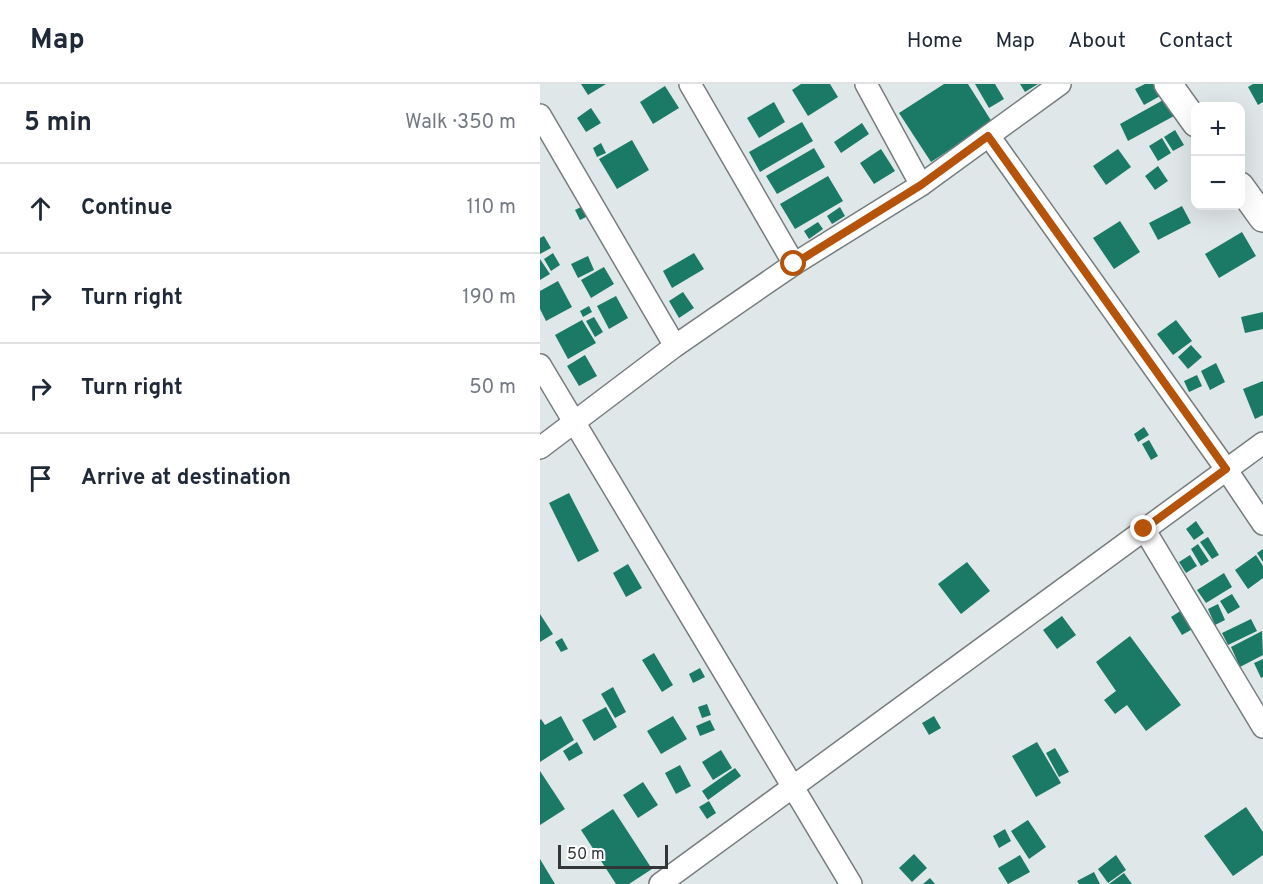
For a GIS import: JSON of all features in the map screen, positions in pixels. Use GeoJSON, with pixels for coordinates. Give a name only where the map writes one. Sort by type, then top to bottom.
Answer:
{"type":"FeatureCollection","features":[{"type":"Feature","properties":{"kind":"main road"},"geometry":{"type":"LineString","coordinates":[[1168,84],[1191,116]]}},
{"type":"Feature","properties":{"kind":"main road"},"geometry":{"type":"LineString","coordinates":[[1245,193],[1263,218]]}},
{"type":"Feature","properties":{"kind":"street"},"geometry":{"type":"LineString","coordinates":[[690,84],[794,264]]}},
{"type":"Feature","properties":{"kind":"street"},"geometry":{"type":"LineString","coordinates":[[866,84],[921,185]]}},
{"type":"Feature","properties":{"kind":"street"},"geometry":{"type":"LineString","coordinates":[[540,448],[675,345],[794,264],[921,185],[1060,84]]}},
{"type":"Feature","properties":{"kind":"street"},"geometry":{"type":"LineString","coordinates":[[540,115],[675,345]]}},
{"type":"Feature","properties":{"kind":"street"},"geometry":{"type":"LineString","coordinates":[[988,136],[1263,524]]}},
{"type":"Feature","properties":{"kind":"street"},"geometry":{"type":"LineString","coordinates":[[540,365],[851,884]]}},
{"type":"Feature","properties":{"kind":"street"},"geometry":{"type":"LineString","coordinates":[[660,884],[1263,443]]}},
{"type":"Feature","properties":{"kind":"street"},"geometry":{"type":"LineString","coordinates":[[1144,529],[1263,727]]}},
{"type":"Feature","properties":{"kind":"building"},"geometry":{"type":"Polygon","coordinates":[[[581,84],[606,84],[588,95],[581,84]]]}},
{"type":"Feature","properties":{"kind":"building"},"geometry":{"type":"Polygon","coordinates":[[[801,84],[830,84],[838,97],[808,116],[792,90],[801,84]]]}},
{"type":"Feature","properties":{"kind":"building"},"geometry":{"type":"Polygon","coordinates":[[[944,84],[968,84],[992,122],[931,162],[899,113],[944,84]]]}},
{"type":"Feature","properties":{"kind":"building"},"geometry":{"type":"Polygon","coordinates":[[[975,84],[995,84],[1004,99],[989,108],[975,84]]]}},
{"type":"Feature","properties":{"kind":"building"},"geometry":{"type":"Polygon","coordinates":[[[1020,84],[1038,84],[1025,92],[1020,84]]]}},
{"type":"Feature","properties":{"kind":"building"},"geometry":{"type":"Polygon","coordinates":[[[1145,84],[1154,84],[1160,96],[1144,105],[1135,89],[1145,84]]]}},
{"type":"Feature","properties":{"kind":"building"},"geometry":{"type":"Polygon","coordinates":[[[1253,84],[1263,84],[1263,102],[1258,105],[1248,87],[1253,84]]]}},
{"type":"Feature","properties":{"kind":"building"},"geometry":{"type":"Polygon","coordinates":[[[665,86],[679,108],[653,124],[640,102],[665,86]]]}},
{"type":"Feature","properties":{"kind":"building"},"geometry":{"type":"Polygon","coordinates":[[[1165,99],[1174,116],[1128,141],[1120,124],[1165,99]]]}},
{"type":"Feature","properties":{"kind":"building"},"geometry":{"type":"Polygon","coordinates":[[[774,102],[785,122],[759,138],[747,118],[774,102]]]}},
{"type":"Feature","properties":{"kind":"building"},"geometry":{"type":"Polygon","coordinates":[[[591,108],[601,123],[586,132],[577,118],[591,108]]]}},
{"type":"Feature","properties":{"kind":"building"},"geometry":{"type":"Polygon","coordinates":[[[802,122],[813,141],[760,172],[749,152],[802,122]]]}},
{"type":"Feature","properties":{"kind":"building"},"geometry":{"type":"Polygon","coordinates":[[[862,123],[869,134],[841,153],[834,142],[862,123]]]}},
{"type":"Feature","properties":{"kind":"building"},"geometry":{"type":"Polygon","coordinates":[[[1175,130],[1184,145],[1173,151],[1164,137],[1175,130]]]}},
{"type":"Feature","properties":{"kind":"building"},"geometry":{"type":"Polygon","coordinates":[[[1162,138],[1171,153],[1158,161],[1149,146],[1162,138]]]}},
{"type":"Feature","properties":{"kind":"building"},"geometry":{"type":"Polygon","coordinates":[[[632,140],[649,170],[617,189],[599,159],[632,140]]]}},
{"type":"Feature","properties":{"kind":"building"},"geometry":{"type":"Polygon","coordinates":[[[601,143],[606,153],[597,157],[593,148],[601,143]]]}},
{"type":"Feature","properties":{"kind":"building"},"geometry":{"type":"Polygon","coordinates":[[[814,148],[825,167],[777,194],[766,176],[814,148]]]}},
{"type":"Feature","properties":{"kind":"building"},"geometry":{"type":"Polygon","coordinates":[[[881,149],[895,171],[874,184],[860,163],[881,149]]]}},
{"type":"Feature","properties":{"kind":"building"},"geometry":{"type":"Polygon","coordinates":[[[1118,149],[1131,167],[1106,185],[1093,166],[1118,149]]]}},
{"type":"Feature","properties":{"kind":"building"},"geometry":{"type":"Polygon","coordinates":[[[1158,166],[1168,181],[1155,190],[1145,176],[1158,166]]]}},
{"type":"Feature","properties":{"kind":"building"},"geometry":{"type":"Polygon","coordinates":[[[828,176],[843,201],[795,229],[780,204],[828,176]]]}},
{"type":"Feature","properties":{"kind":"building"},"geometry":{"type":"Polygon","coordinates":[[[583,206],[588,216],[580,220],[575,210],[583,206]]]}},
{"type":"Feature","properties":{"kind":"building"},"geometry":{"type":"Polygon","coordinates":[[[1182,206],[1191,223],[1158,240],[1149,223],[1182,206]]]}},
{"type":"Feature","properties":{"kind":"building"},"geometry":{"type":"Polygon","coordinates":[[[840,207],[845,216],[832,224],[827,216],[840,207]]]}},
{"type":"Feature","properties":{"kind":"building"},"geometry":{"type":"Polygon","coordinates":[[[1120,221],[1140,252],[1114,269],[1093,238],[1120,221]]]}},
{"type":"Feature","properties":{"kind":"building"},"geometry":{"type":"Polygon","coordinates":[[[818,222],[823,229],[809,239],[804,231],[818,222]]]}},
{"type":"Feature","properties":{"kind":"building"},"geometry":{"type":"Polygon","coordinates":[[[1242,232],[1256,256],[1219,278],[1205,254],[1242,232]]]}},
{"type":"Feature","properties":{"kind":"building"},"geometry":{"type":"Polygon","coordinates":[[[544,236],[551,248],[540,254],[540,238],[544,236]]]}},
{"type":"Feature","properties":{"kind":"building"},"geometry":{"type":"Polygon","coordinates":[[[553,253],[560,265],[551,271],[544,259],[553,253]]]}},
{"type":"Feature","properties":{"kind":"building"},"geometry":{"type":"Polygon","coordinates":[[[694,253],[704,269],[672,288],[663,271],[694,253]]]}},
{"type":"Feature","properties":{"kind":"building"},"geometry":{"type":"Polygon","coordinates":[[[588,256],[594,270],[578,278],[571,264],[588,256]]]}},
{"type":"Feature","properties":{"kind":"building"},"geometry":{"type":"Polygon","coordinates":[[[540,259],[550,274],[540,280],[540,259]]]}},
{"type":"Feature","properties":{"kind":"building"},"geometry":{"type":"Polygon","coordinates":[[[604,267],[614,284],[591,298],[581,280],[604,267]]]}},
{"type":"Feature","properties":{"kind":"building"},"geometry":{"type":"Polygon","coordinates":[[[558,281],[572,307],[546,321],[540,309],[540,291],[558,281]]]}},
{"type":"Feature","properties":{"kind":"building"},"geometry":{"type":"Polygon","coordinates":[[[683,292],[694,308],[679,318],[669,301],[683,292]]]}},
{"type":"Feature","properties":{"kind":"building"},"geometry":{"type":"Polygon","coordinates":[[[616,296],[628,318],[609,329],[597,306],[616,296]]]}},
{"type":"Feature","properties":{"kind":"building"},"geometry":{"type":"Polygon","coordinates":[[[589,306],[592,312],[583,317],[580,311],[589,306]]]}},
{"type":"Feature","properties":{"kind":"building"},"geometry":{"type":"Polygon","coordinates":[[[1263,312],[1263,329],[1245,333],[1241,317],[1263,312]]]}},
{"type":"Feature","properties":{"kind":"building"},"geometry":{"type":"Polygon","coordinates":[[[594,317],[603,332],[595,337],[586,321],[594,317]]]}},
{"type":"Feature","properties":{"kind":"building"},"geometry":{"type":"Polygon","coordinates":[[[582,320],[596,343],[568,359],[555,335],[582,320]]]}},
{"type":"Feature","properties":{"kind":"building"},"geometry":{"type":"Polygon","coordinates":[[[1176,320],[1192,341],[1173,355],[1157,334],[1176,320]]]}},
{"type":"Feature","properties":{"kind":"building"},"geometry":{"type":"Polygon","coordinates":[[[1191,345],[1202,357],[1188,369],[1178,357],[1191,345]]]}},
{"type":"Feature","properties":{"kind":"building"},"geometry":{"type":"Polygon","coordinates":[[[585,355],[597,376],[579,386],[567,366],[585,355]]]}},
{"type":"Feature","properties":{"kind":"building"},"geometry":{"type":"Polygon","coordinates":[[[1216,363],[1225,382],[1210,390],[1201,371],[1216,363]]]}},
{"type":"Feature","properties":{"kind":"building"},"geometry":{"type":"Polygon","coordinates":[[[1197,375],[1202,386],[1189,392],[1184,381],[1197,375]]]}},
{"type":"Feature","properties":{"kind":"building"},"geometry":{"type":"Polygon","coordinates":[[[1263,381],[1263,415],[1255,419],[1243,389],[1263,381]]]}},
{"type":"Feature","properties":{"kind":"building"},"geometry":{"type":"Polygon","coordinates":[[[1144,427],[1149,435],[1138,442],[1134,434],[1144,427]]]}},
{"type":"Feature","properties":{"kind":"building"},"geometry":{"type":"Polygon","coordinates":[[[1149,440],[1158,456],[1151,460],[1142,444],[1149,440]]]}},
{"type":"Feature","properties":{"kind":"building"},"geometry":{"type":"Polygon","coordinates":[[[569,493],[599,551],[578,562],[549,503],[569,493]]]}},
{"type":"Feature","properties":{"kind":"building"},"geometry":{"type":"Polygon","coordinates":[[[1196,521],[1204,533],[1194,540],[1186,529],[1196,521]]]}},
{"type":"Feature","properties":{"kind":"building"},"geometry":{"type":"Polygon","coordinates":[[[1208,537],[1219,555],[1212,559],[1200,542],[1208,537]]]}},
{"type":"Feature","properties":{"kind":"building"},"geometry":{"type":"Polygon","coordinates":[[[1198,544],[1209,561],[1201,566],[1191,549],[1198,544]]]}},
{"type":"Feature","properties":{"kind":"building"},"geometry":{"type":"Polygon","coordinates":[[[1263,549],[1263,562],[1257,553],[1263,549]]]}},
{"type":"Feature","properties":{"kind":"building"},"geometry":{"type":"Polygon","coordinates":[[[1190,555],[1197,566],[1186,573],[1179,562],[1190,555]]]}},
{"type":"Feature","properties":{"kind":"building"},"geometry":{"type":"Polygon","coordinates":[[[1256,555],[1263,566],[1263,578],[1248,589],[1235,570],[1256,555]]]}},
{"type":"Feature","properties":{"kind":"building"},"geometry":{"type":"Polygon","coordinates":[[[967,562],[990,591],[961,614],[938,584],[967,562]]]}},
{"type":"Feature","properties":{"kind":"building"},"geometry":{"type":"Polygon","coordinates":[[[628,564],[642,588],[626,597],[613,573],[628,564]]]}},
{"type":"Feature","properties":{"kind":"building"},"geometry":{"type":"Polygon","coordinates":[[[1224,573],[1232,587],[1206,603],[1197,590],[1224,573]]]}},
{"type":"Feature","properties":{"kind":"building"},"geometry":{"type":"Polygon","coordinates":[[[1232,594],[1240,607],[1228,614],[1220,601],[1232,594]]]}},
{"type":"Feature","properties":{"kind":"building"},"geometry":{"type":"Polygon","coordinates":[[[1218,604],[1225,620],[1215,625],[1208,609],[1218,604]]]}},
{"type":"Feature","properties":{"kind":"building"},"geometry":{"type":"Polygon","coordinates":[[[1185,608],[1196,627],[1182,635],[1171,617],[1185,608]]]}},
{"type":"Feature","properties":{"kind":"building"},"geometry":{"type":"Polygon","coordinates":[[[540,614],[553,634],[540,642],[540,614]]]}},
{"type":"Feature","properties":{"kind":"building"},"geometry":{"type":"Polygon","coordinates":[[[1062,616],[1076,635],[1057,649],[1043,630],[1062,616]]]}},
{"type":"Feature","properties":{"kind":"building"},"geometry":{"type":"Polygon","coordinates":[[[1251,619],[1257,631],[1228,645],[1222,633],[1251,619]]]}},
{"type":"Feature","properties":{"kind":"building"},"geometry":{"type":"Polygon","coordinates":[[[1262,631],[1263,655],[1240,667],[1231,647],[1262,631]]]}},
{"type":"Feature","properties":{"kind":"building"},"geometry":{"type":"Polygon","coordinates":[[[1130,636],[1181,705],[1146,731],[1127,705],[1115,714],[1104,700],[1116,691],[1096,662],[1130,636]]]}},
{"type":"Feature","properties":{"kind":"building"},"geometry":{"type":"Polygon","coordinates":[[[562,638],[568,649],[561,652],[555,642],[562,638]]]}},
{"type":"Feature","properties":{"kind":"building"},"geometry":{"type":"Polygon","coordinates":[[[654,653],[673,685],[662,692],[642,660],[654,653]]]}},
{"type":"Feature","properties":{"kind":"building"},"geometry":{"type":"Polygon","coordinates":[[[1263,659],[1263,677],[1261,678],[1254,663],[1263,659]]]}},
{"type":"Feature","properties":{"kind":"building"},"geometry":{"type":"Polygon","coordinates":[[[700,668],[705,677],[693,683],[689,674],[700,668]]]}},
{"type":"Feature","properties":{"kind":"building"},"geometry":{"type":"Polygon","coordinates":[[[613,687],[626,712],[615,718],[601,694],[613,687]]]}},
{"type":"Feature","properties":{"kind":"building"},"geometry":{"type":"Polygon","coordinates":[[[707,704],[711,715],[702,718],[698,707],[707,704]]]}},
{"type":"Feature","properties":{"kind":"building"},"geometry":{"type":"Polygon","coordinates":[[[606,707],[617,727],[594,741],[582,720],[606,707]]]}},
{"type":"Feature","properties":{"kind":"building"},"geometry":{"type":"Polygon","coordinates":[[[561,716],[574,740],[540,762],[540,720],[545,725],[561,716]]]}},
{"type":"Feature","properties":{"kind":"building"},"geometry":{"type":"Polygon","coordinates":[[[673,716],[687,739],[661,754],[647,731],[673,716]]]}},
{"type":"Feature","properties":{"kind":"building"},"geometry":{"type":"Polygon","coordinates":[[[934,716],[941,728],[929,735],[922,723],[934,716]]]}},
{"type":"Feature","properties":{"kind":"building"},"geometry":{"type":"Polygon","coordinates":[[[710,720],[715,730],[700,736],[696,726],[710,720]]]}},
{"type":"Feature","properties":{"kind":"building"},"geometry":{"type":"Polygon","coordinates":[[[577,742],[583,753],[569,761],[563,751],[577,742]]]}},
{"type":"Feature","properties":{"kind":"building"},"geometry":{"type":"Polygon","coordinates":[[[1037,742],[1061,783],[1036,797],[1012,756],[1037,742]]]}},
{"type":"Feature","properties":{"kind":"building"},"geometry":{"type":"Polygon","coordinates":[[[1055,748],[1069,772],[1059,777],[1046,753],[1055,748]]]}},
{"type":"Feature","properties":{"kind":"building"},"geometry":{"type":"Polygon","coordinates":[[[721,750],[732,768],[713,780],[702,762],[721,750]]]}},
{"type":"Feature","properties":{"kind":"building"},"geometry":{"type":"Polygon","coordinates":[[[680,765],[691,786],[676,794],[665,773],[680,765]]]}},
{"type":"Feature","properties":{"kind":"building"},"geometry":{"type":"Polygon","coordinates":[[[735,768],[741,776],[708,800],[702,791],[735,768]]]}},
{"type":"Feature","properties":{"kind":"building"},"geometry":{"type":"Polygon","coordinates":[[[540,771],[565,809],[540,825],[540,771]]]}},
{"type":"Feature","properties":{"kind":"building"},"geometry":{"type":"Polygon","coordinates":[[[643,782],[658,805],[638,818],[623,795],[643,782]]]}},
{"type":"Feature","properties":{"kind":"building"},"geometry":{"type":"Polygon","coordinates":[[[709,801],[716,813],[707,819],[699,807],[709,801]]]}},
{"type":"Feature","properties":{"kind":"building"},"geometry":{"type":"Polygon","coordinates":[[[1246,807],[1263,832],[1263,855],[1233,876],[1204,836],[1246,807]]]}},
{"type":"Feature","properties":{"kind":"building"},"geometry":{"type":"Polygon","coordinates":[[[613,809],[652,869],[629,884],[616,884],[581,830],[613,809]]]}},
{"type":"Feature","properties":{"kind":"building"},"geometry":{"type":"Polygon","coordinates":[[[1028,820],[1046,847],[1029,859],[1011,831],[1028,820]]]}},
{"type":"Feature","properties":{"kind":"building"},"geometry":{"type":"Polygon","coordinates":[[[1005,829],[1011,841],[999,848],[993,836],[1005,829]]]}},
{"type":"Feature","properties":{"kind":"building"},"geometry":{"type":"Polygon","coordinates":[[[914,854],[927,868],[912,882],[899,868],[914,854]]]}},
{"type":"Feature","properties":{"kind":"building"},"geometry":{"type":"Polygon","coordinates":[[[1020,855],[1030,872],[1008,884],[998,868],[1020,855]]]}},
{"type":"Feature","properties":{"kind":"building"},"geometry":{"type":"Polygon","coordinates":[[[1116,855],[1126,870],[1108,883],[1098,869],[1116,855]]]}},
{"type":"Feature","properties":{"kind":"building"},"geometry":{"type":"Polygon","coordinates":[[[540,859],[555,884],[540,884],[540,859]]]}},
{"type":"Feature","properties":{"kind":"building"},"geometry":{"type":"Polygon","coordinates":[[[1094,872],[1100,884],[1079,884],[1077,881],[1094,872]]]}},
{"type":"Feature","properties":{"kind":"building"},"geometry":{"type":"Polygon","coordinates":[[[1124,873],[1132,884],[1109,884],[1124,873]]]}},
{"type":"Feature","properties":{"kind":"building"},"geometry":{"type":"Polygon","coordinates":[[[930,878],[935,884],[923,884],[930,878]]]}},
{"type":"Feature","properties":{"kind":"route"},"geometry":{"type":"LineString","coordinates":[[794,264],[921,185],[988,136],[1226,469],[1144,529]]}}]}
